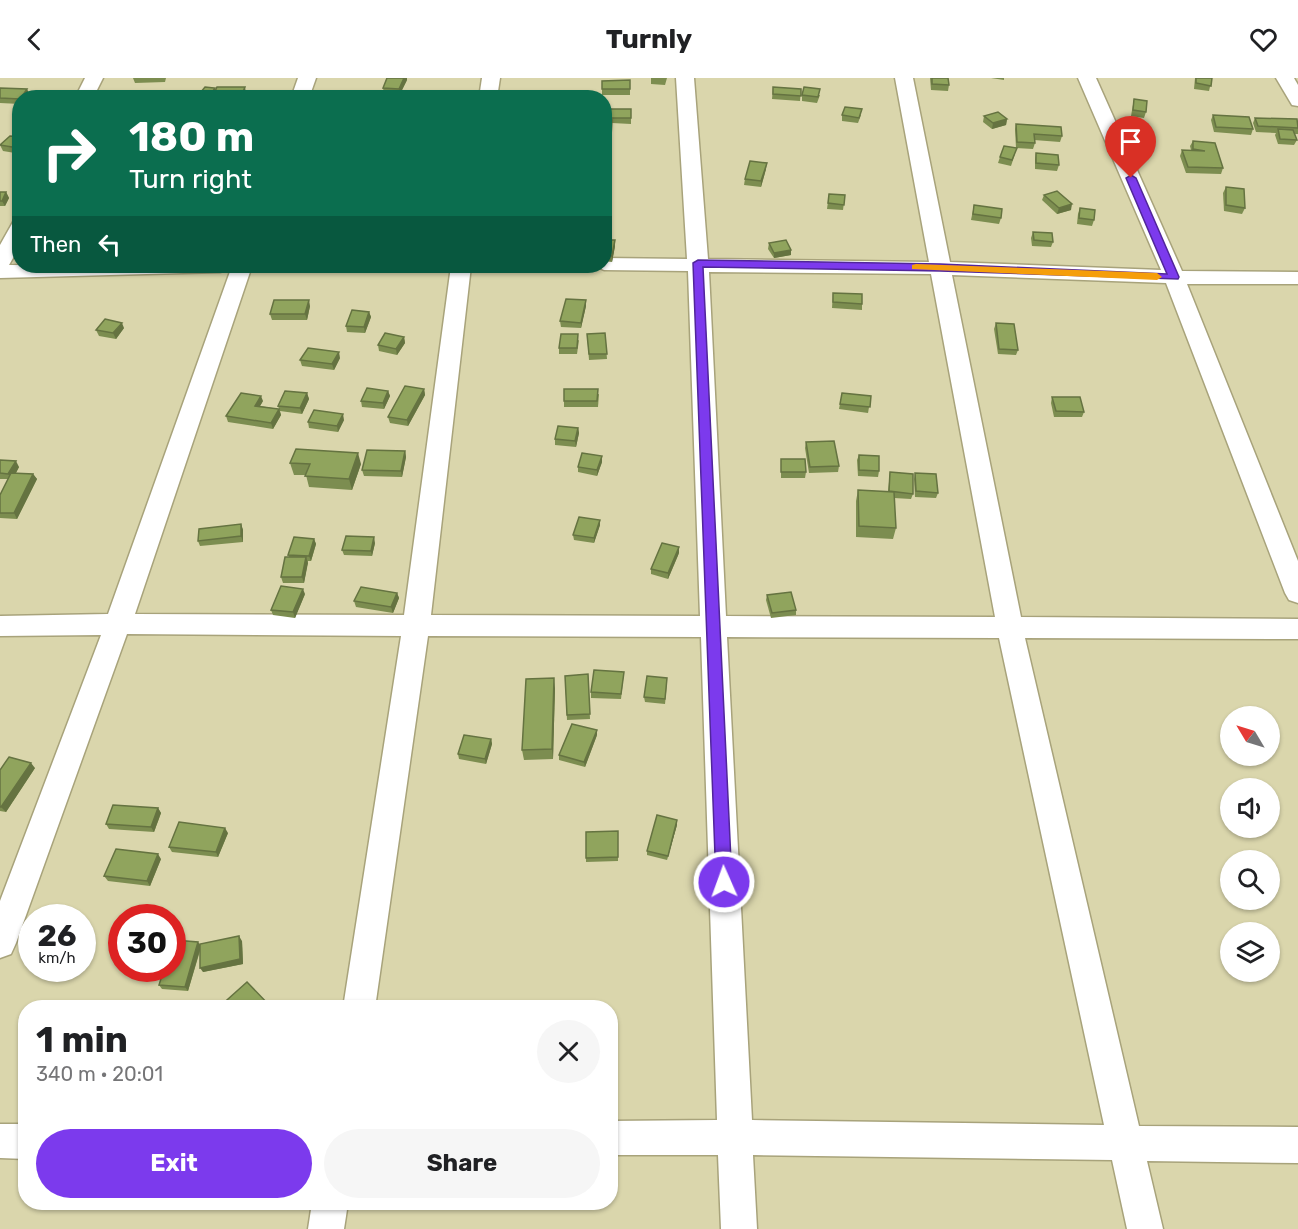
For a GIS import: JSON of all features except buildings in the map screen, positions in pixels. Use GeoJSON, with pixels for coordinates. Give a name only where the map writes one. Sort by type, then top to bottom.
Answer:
{"type":"FeatureCollection","features":[{"type":"Feature","properties":{"kind":"street"},"geometry":{"type":"LineString","coordinates":[[685,78],[698,263],[739,1229]]}},
{"type":"Feature","properties":{"kind":"street"},"geometry":{"type":"LineString","coordinates":[[903,78],[1011,629],[1145,1229]]}},
{"type":"Feature","properties":{"kind":"street"},"geometry":{"type":"LineString","coordinates":[[1087,78],[1174,277],[1298,593]]}},
{"type":"Feature","properties":{"kind":"street"},"geometry":{"type":"LineString","coordinates":[[1285,78],[1298,100]]}},
{"type":"Feature","properties":{"kind":"street"},"geometry":{"type":"LineString","coordinates":[[0,264],[12,241]]}},
{"type":"Feature","properties":{"kind":"street"},"geometry":{"type":"LineString","coordinates":[[612,264],[940,267],[1174,277],[1298,278]]}},
{"type":"Feature","properties":{"kind":"street"},"geometry":{"type":"LineString","coordinates":[[0,943],[118,624],[240,273]]}},
{"type":"Feature","properties":{"kind":"street"},"geometry":{"type":"LineString","coordinates":[[360,1000],[416,626],[459,273]]}},
{"type":"Feature","properties":{"kind":"street"},"geometry":{"type":"LineString","coordinates":[[0,626],[118,624],[1298,629]]}},
{"type":"Feature","properties":{"kind":"street"},"geometry":{"type":"LineString","coordinates":[[618,1138],[734,1136],[1126,1144],[1298,1144]]}},
{"type":"Feature","properties":{"kind":"street"},"geometry":{"type":"LineString","coordinates":[[0,1142],[18,1142]]}},
{"type":"Feature","properties":{"kind":"street"},"geometry":{"type":"LineString","coordinates":[[326,1229],[329,1210]]}},
{"type":"Feature","properties":{"kind":"slow traffic"},"geometry":{"type":"LineString","coordinates":[[916,267],[1157,277]]}},
{"type":"Feature","properties":{"kind":"route"},"geometry":{"type":"LineString","coordinates":[[724,882],[698,263],[940,267],[1174,277],[1131,178]]}}]}
